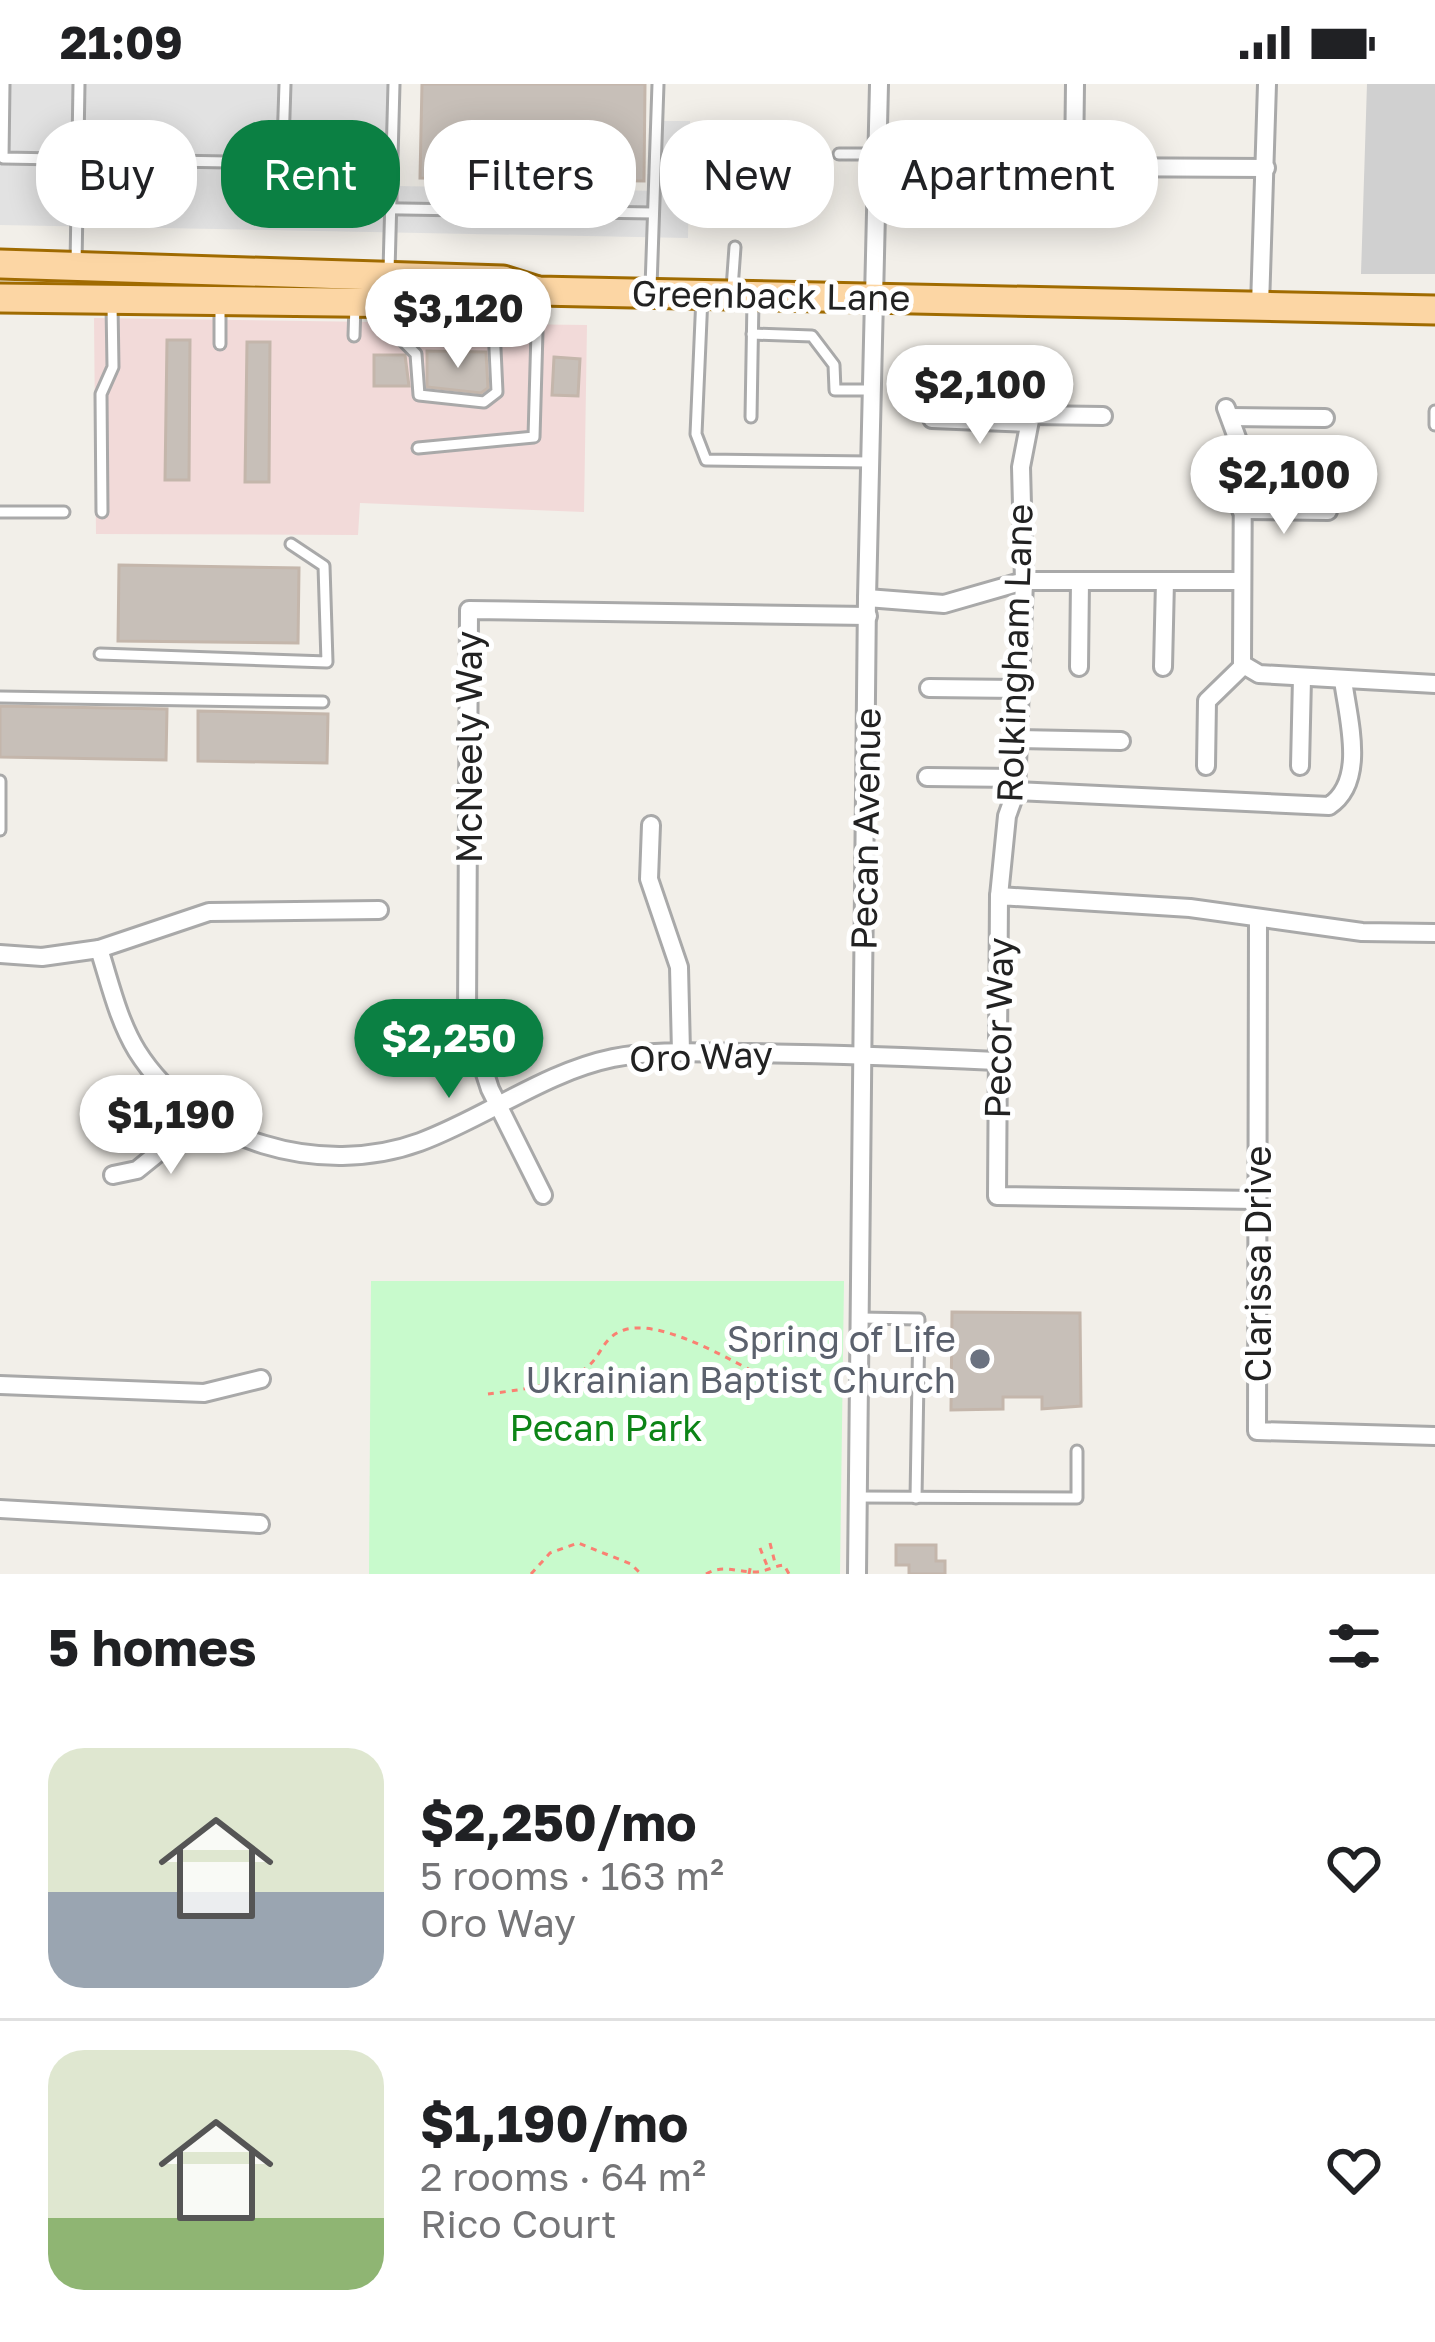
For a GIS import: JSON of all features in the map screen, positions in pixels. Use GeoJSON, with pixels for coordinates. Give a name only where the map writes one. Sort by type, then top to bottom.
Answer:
{"type":"FeatureCollection","features":[{"type":"Feature","properties":{"kind":"main road","name":"Greenback Lane"},"geometry":{"type":"LineString","coordinates":[[0,264],[186,271],[294,312],[347,302]]}},
{"type":"Feature","properties":{"kind":"main road"},"geometry":{"type":"LineString","coordinates":[[112,300],[125,284],[175,285],[186,271]]}},
{"type":"Feature","properties":{"kind":"main road","name":"Greenback Lane"},"geometry":{"type":"LineString","coordinates":[[389,290],[445,290],[456,278],[493,292]]}},
{"type":"Feature","properties":{"kind":"main road","name":"Greenback Lane"},"geometry":{"type":"LineString","coordinates":[[0,298],[112,300],[220,285],[1435,310]]}},
{"type":"Feature","properties":{"kind":"main road"},"geometry":{"type":"LineString","coordinates":[[347,302],[389,290]]}},
{"type":"Feature","properties":{"kind":"street","name":"Pecan Avenue"},"geometry":{"type":"LineString","coordinates":[[878,120],[879,84]]}},
{"type":"Feature","properties":{"kind":"street"},"geometry":{"type":"LineString","coordinates":[[1075,84],[1074,167],[1266,168]]}},
{"type":"Feature","properties":{"kind":"street"},"geometry":{"type":"LineString","coordinates":[[1260,306],[1267,84]]}},
{"type":"Feature","properties":{"kind":"street","name":"Pecan Avenue"},"geometry":{"type":"LineString","coordinates":[[857,1574],[875,228]]}},
{"type":"Feature","properties":{"kind":"street"},"geometry":{"type":"LineString","coordinates":[[1206,766],[1207,701],[1244,665],[1240,581],[1243,454],[1228,412],[1325,418]]}},
{"type":"Feature","properties":{"kind":"street","name":"Rolkingham Lane"},"geometry":{"type":"LineString","coordinates":[[999,896],[1016,784],[1024,581],[1021,467],[1031,416]]}},
{"type":"Feature","properties":{"kind":"street"},"geometry":{"type":"LineString","coordinates":[[932,419],[1103,416]]}},
{"type":"Feature","properties":{"kind":"street"},"geometry":{"type":"LineString","coordinates":[[1241,510],[1328,511]]}},
{"type":"Feature","properties":{"kind":"street"},"geometry":{"type":"LineString","coordinates":[[867,607],[944,604],[1024,581],[1240,581]]}},
{"type":"Feature","properties":{"kind":"street"},"geometry":{"type":"LineString","coordinates":[[1079,667],[1080,581]]}},
{"type":"Feature","properties":{"kind":"street"},"geometry":{"type":"LineString","coordinates":[[1163,667],[1165,581]]}},
{"type":"Feature","properties":{"kind":"street","name":"McNeely Way"},"geometry":{"type":"LineString","coordinates":[[543,1195],[500,1106],[466,1006],[469,610],[867,607]]}},
{"type":"Feature","properties":{"kind":"street"},"geometry":{"type":"LineString","coordinates":[[1244,665],[1256,673],[1302,678],[1435,684]]}},
{"type":"Feature","properties":{"kind":"street"},"geometry":{"type":"LineString","coordinates":[[1300,766],[1302,678]]}},
{"type":"Feature","properties":{"kind":"street"},"geometry":{"type":"LineString","coordinates":[[927,776],[1329,806],[1342,797],[1352,772],[1343,680]]}},
{"type":"Feature","properties":{"kind":"street"},"geometry":{"type":"LineString","coordinates":[[928,688],[1020,688]]}},
{"type":"Feature","properties":{"kind":"street"},"geometry":{"type":"LineString","coordinates":[[1018,739],[1121,741]]}},
{"type":"Feature","properties":{"kind":"street"},"geometry":{"type":"LineString","coordinates":[[651,825],[649,879],[679,968],[681,1052]]}},
{"type":"Feature","properties":{"kind":"street","name":"Pecor Way"},"geometry":{"type":"LineString","coordinates":[[1256,1200],[997,1196],[999,896],[1190,908],[1362,932],[1435,933]]}},
{"type":"Feature","properties":{"kind":"street"},"geometry":{"type":"LineString","coordinates":[[0,954],[42,957],[99,949],[209,912],[379,910]]}},
{"type":"Feature","properties":{"kind":"street","name":"Clarissa Drive"},"geometry":{"type":"LineString","coordinates":[[1258,919],[1257,1431],[1435,1436]]}},
{"type":"Feature","properties":{"kind":"street","name":"Oro Way"},"geometry":{"type":"LineString","coordinates":[[99,949],[140,1055],[204,1116],[280,1151],[346,1157],[419,1142],[589,1065],[681,1052],[996,1061]]}},
{"type":"Feature","properties":{"kind":"street"},"geometry":{"type":"LineString","coordinates":[[113,1174],[137,1170],[204,1116]]}},
{"type":"Feature","properties":{"kind":"street"},"geometry":{"type":"LineString","coordinates":[[0,1385],[204,1393],[261,1379]]}},
{"type":"Feature","properties":{"kind":"street"},"geometry":{"type":"LineString","coordinates":[[0,1509],[260,1524]]}},
{"type":"Feature","properties":{"kind":"lane"},"geometry":{"type":"LineString","coordinates":[[4,84],[3,158],[36,159]]}},
{"type":"Feature","properties":{"kind":"lane"},"geometry":{"type":"LineString","coordinates":[[79,84],[79,120]]}},
{"type":"Feature","properties":{"kind":"lane"},"geometry":{"type":"LineString","coordinates":[[285,84],[285,120]]}},
{"type":"Feature","properties":{"kind":"lane"},"geometry":{"type":"LineString","coordinates":[[393,120],[394,84]]}},
{"type":"Feature","properties":{"kind":"lane"},"geometry":{"type":"LineString","coordinates":[[650,292],[658,84]]}},
{"type":"Feature","properties":{"kind":"lane"},"geometry":{"type":"LineString","coordinates":[[838,154],[858,154]]}},
{"type":"Feature","properties":{"kind":"lane"},"geometry":{"type":"LineString","coordinates":[[400,209],[653,213]]}},
{"type":"Feature","properties":{"kind":"lane"},"geometry":{"type":"LineString","coordinates":[[76,266],[77,228]]}},
{"type":"Feature","properties":{"kind":"lane"},"geometry":{"type":"LineString","coordinates":[[390,228],[394,332],[416,354],[419,395],[484,402],[497,392],[493,292]]}},
{"type":"Feature","properties":{"kind":"lane"},"geometry":{"type":"LineString","coordinates":[[734,247],[752,334],[751,417]]}},
{"type":"Feature","properties":{"kind":"lane"},"geometry":{"type":"LineString","coordinates":[[220,285],[220,344]]}},
{"type":"Feature","properties":{"kind":"lane"},"geometry":{"type":"LineString","coordinates":[[418,448],[534,436],[538,291]]}},
{"type":"Feature","properties":{"kind":"lane"},"geometry":{"type":"LineString","coordinates":[[702,294],[696,434],[706,460],[870,462]]}},
{"type":"Feature","properties":{"kind":"lane"},"geometry":{"type":"LineString","coordinates":[[102,512],[101,394],[113,367],[112,300]]}},
{"type":"Feature","properties":{"kind":"lane"},"geometry":{"type":"LineString","coordinates":[[347,302],[354,336]]}},
{"type":"Feature","properties":{"kind":"lane"},"geometry":{"type":"LineString","coordinates":[[752,334],[812,336],[834,365],[835,390],[871,390]]}},
{"type":"Feature","properties":{"kind":"lane"},"geometry":{"type":"LineString","coordinates":[[1435,411],[1435,425]]}},
{"type":"Feature","properties":{"kind":"lane"},"geometry":{"type":"LineString","coordinates":[[0,512],[64,512]]}},
{"type":"Feature","properties":{"kind":"lane"},"geometry":{"type":"LineString","coordinates":[[100,654],[327,662],[324,566],[291,544]]}},
{"type":"Feature","properties":{"kind":"lane"},"geometry":{"type":"LineString","coordinates":[[0,697],[323,702]]}},
{"type":"Feature","properties":{"kind":"lane"},"geometry":{"type":"LineString","coordinates":[[0,781],[0,830]]}},
{"type":"Feature","properties":{"kind":"lane"},"geometry":{"type":"LineString","coordinates":[[860,1318],[919,1319],[916,1498]]}},
{"type":"Feature","properties":{"kind":"lane"},"geometry":{"type":"LineString","coordinates":[[858,1497],[1077,1498],[1077,1450]]}},
{"type":"Feature","properties":{"kind":"path"},"geometry":{"type":"LineString","coordinates":[[488,1394],[577,1373],[590,1366],[603,1342],[636,1328],[727,1356],[797,1394]]}},
{"type":"Feature","properties":{"kind":"path"},"geometry":{"type":"LineString","coordinates":[[531,1574],[550,1553],[578,1544],[631,1564],[641,1574]]}},
{"type":"Feature","properties":{"kind":"path"},"geometry":{"type":"LineString","coordinates":[[770,1544],[776,1565]]}},
{"type":"Feature","properties":{"kind":"path"},"geometry":{"type":"LineString","coordinates":[[760,1548],[769,1569]]}},
{"type":"Feature","properties":{"kind":"path"},"geometry":{"type":"LineString","coordinates":[[749,1573],[751,1564]]}},
{"type":"Feature","properties":{"kind":"path"},"geometry":{"type":"LineString","coordinates":[[706,1574],[722,1568],[749,1573],[784,1565],[788,1574]]}},
{"type":"Feature","properties":{"kind":"shaded area"},"geometry":{"type":"Polygon","coordinates":[[[0,84],[399,84],[399,120],[221,120],[221,228],[400,228],[400,186],[424,186],[424,228],[636,228],[636,191],[659,191],[660,156],[660,228],[688,228],[688,238],[159,228],[197,228],[197,120],[36,120],[36,226],[0,225],[0,84]]]}},
{"type":"Feature","properties":{"kind":"shaded area"},"geometry":{"type":"Polygon","coordinates":[[[1367,84],[1435,84],[1435,274],[1361,274],[1367,84]]]}},
{"type":"Feature","properties":{"kind":"shaded area"},"geometry":{"type":"Polygon","coordinates":[[[94,318],[587,325],[584,512],[360,503],[358,535],[96,534],[94,318]]]}},
{"type":"Feature","properties":{"kind":"green space","name":"Pecan Park"},"geometry":{"type":"Polygon","coordinates":[[[371,1281],[844,1281],[840,1574],[369,1574],[371,1281]]]}},
{"type":"Feature","properties":{"kind":"building"},"geometry":{"type":"Polygon","coordinates":[[[422,84],[645,84],[644,181],[636,181],[636,120],[424,120],[424,178],[420,178],[422,84]]]}},
{"type":"Feature","properties":{"kind":"building"},"geometry":{"type":"Polygon","coordinates":[[[167,340],[190,340],[189,480],[165,480],[167,340]]]}},
{"type":"Feature","properties":{"kind":"building"},"geometry":{"type":"Polygon","coordinates":[[[247,342],[270,342],[269,482],[245,482],[247,342]]]}},
{"type":"Feature","properties":{"kind":"building"},"geometry":{"type":"Polygon","coordinates":[[[427,351],[486,352],[488,388],[481,393],[427,387],[427,351]]]}},
{"type":"Feature","properties":{"kind":"building"},"geometry":{"type":"Polygon","coordinates":[[[374,355],[405,355],[409,386],[374,386],[374,355]]]}},
{"type":"Feature","properties":{"kind":"building"},"geometry":{"type":"Polygon","coordinates":[[[554,357],[580,359],[578,396],[552,395],[554,357]]]}},
{"type":"Feature","properties":{"kind":"building"},"geometry":{"type":"Polygon","coordinates":[[[119,565],[299,568],[298,643],[118,641],[119,565]]]}},
{"type":"Feature","properties":{"kind":"building"},"geometry":{"type":"Polygon","coordinates":[[[0,706],[167,709],[166,760],[0,757],[0,706]]]}},
{"type":"Feature","properties":{"kind":"building"},"geometry":{"type":"Polygon","coordinates":[[[198,711],[328,714],[327,763],[198,761],[198,711]]]}},
{"type":"Feature","properties":{"kind":"building","name":"Spring of Life Ukrainian Baptist Church"},"geometry":{"type":"Polygon","coordinates":[[[952,1312],[1080,1313],[1081,1406],[1042,1409],[1042,1397],[1003,1397],[1003,1409],[951,1410],[952,1312]]]}},
{"type":"Feature","properties":{"kind":"building"},"geometry":{"type":"Polygon","coordinates":[[[896,1545],[936,1545],[936,1561],[945,1561],[945,1574],[909,1574],[909,1565],[896,1565],[896,1545]]]}},
{"type":"Feature","properties":{"kind":"place","name":"Spring of Life Ukrainian Baptist Church"},"geometry":{"type":"Point","coordinates":[980,1359]}}]}
